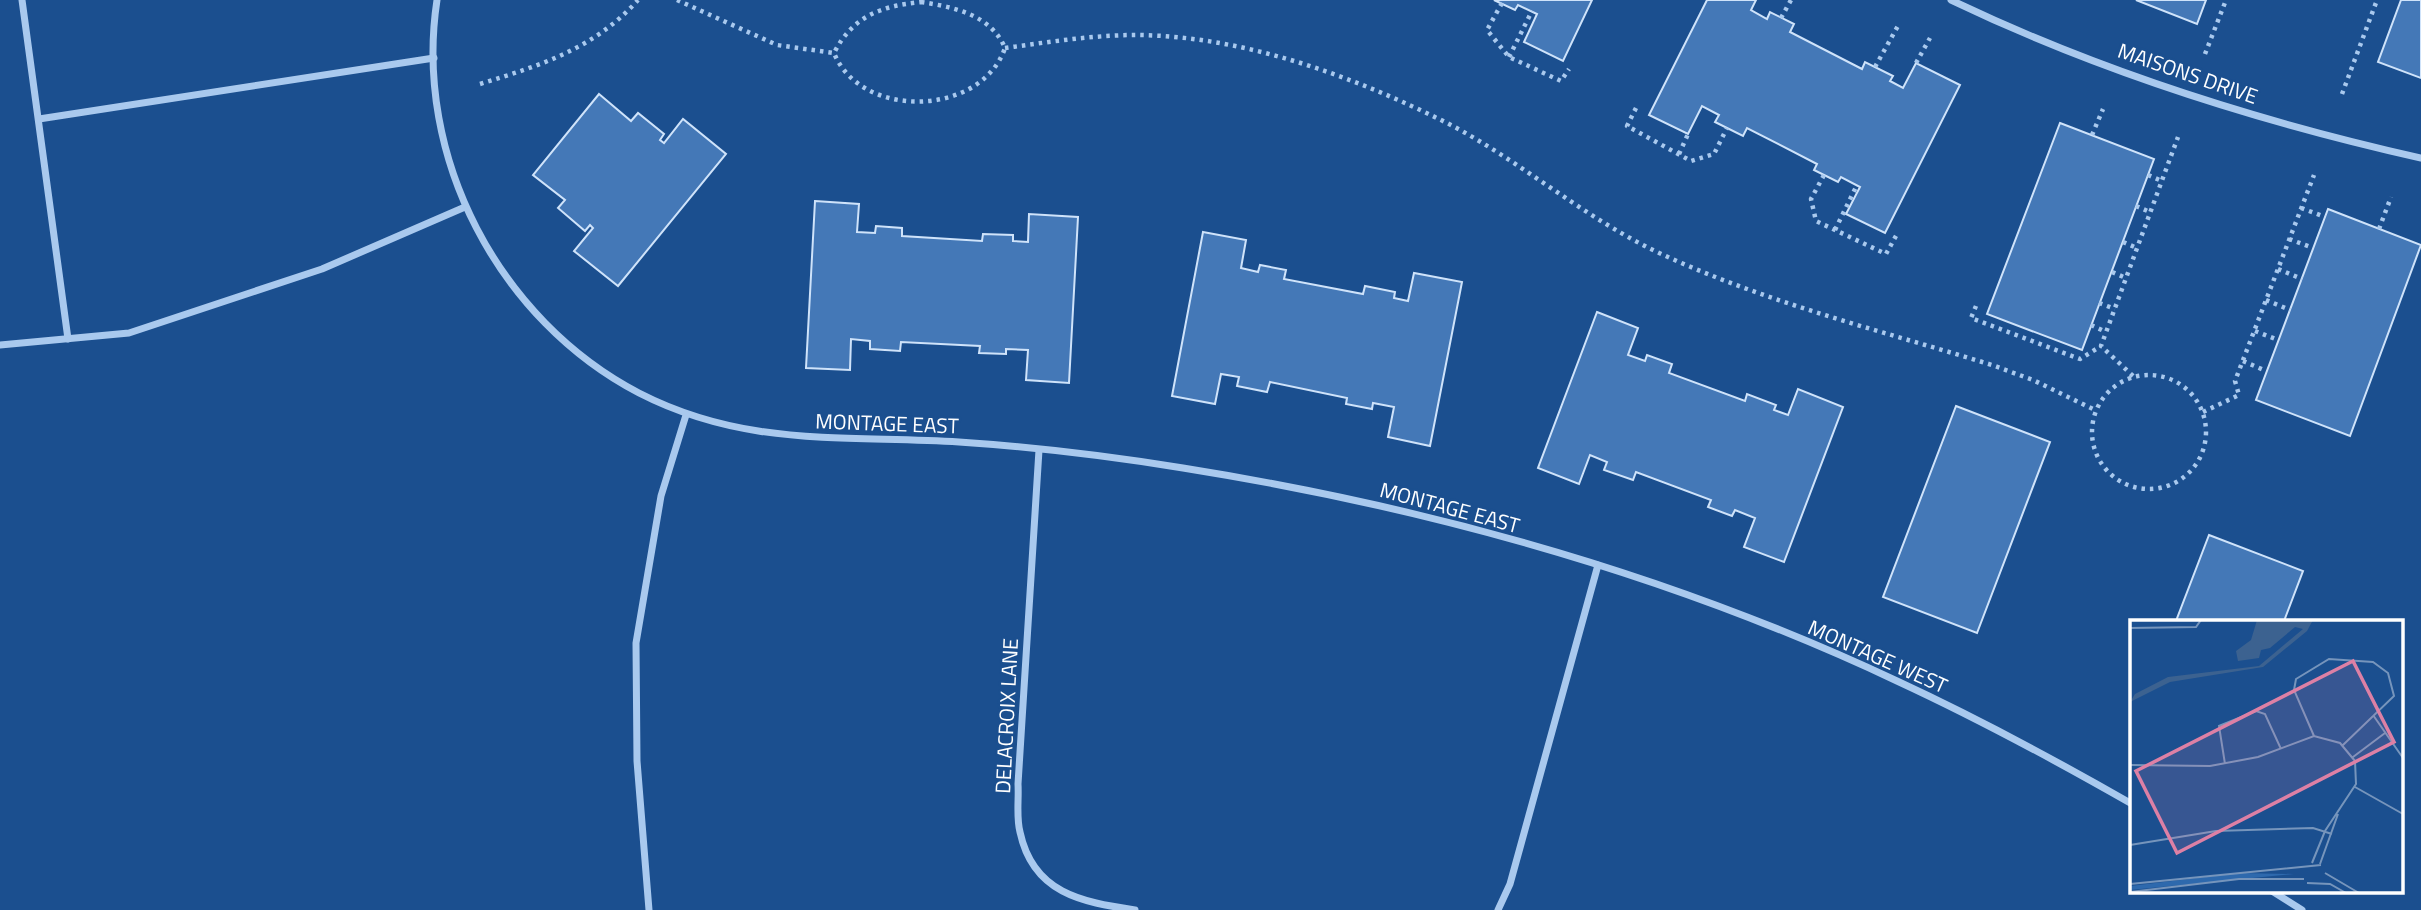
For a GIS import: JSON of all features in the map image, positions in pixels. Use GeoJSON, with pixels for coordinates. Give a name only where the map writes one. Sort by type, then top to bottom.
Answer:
{"type":"FeatureCollection","features":[{"type":"Feature","properties":{"kind":"street"},"geometry":{"type":"LineString","coordinates":[[23,0],[68,339]]}},
{"type":"Feature","properties":{"kind":"street","name":"MONTAGE EAST"},"geometry":{"type":"LineString","coordinates":[[437,0],[434,58],[436,96],[444,142],[465,207],[481,240],[512,284],[548,325],[588,361],[636,391],[686,415],[794,438],[958,442],[1176,467],[1336,496],[1598,565]]}},
{"type":"Feature","properties":{"kind":"street","name":"MAISONS DRIVE"},"geometry":{"type":"LineString","coordinates":[[1951,0],[2126,72],[2202,98],[2320,134],[2421,158]]}},
{"type":"Feature","properties":{"kind":"street"},"geometry":{"type":"LineString","coordinates":[[39,119],[434,58]]}},
{"type":"Feature","properties":{"kind":"street"},"geometry":{"type":"LineString","coordinates":[[0,345],[129,333],[322,269],[465,207]]}},
{"type":"Feature","properties":{"kind":"street"},"geometry":{"type":"LineString","coordinates":[[649,910],[637,761],[636,643],[661,496],[686,415]]}},
{"type":"Feature","properties":{"kind":"street","name":"DELACROIX LANE"},"geometry":{"type":"LineString","coordinates":[[1039,450],[1018,783],[1019,831],[1031,864],[1055,888],[1087,903],[1135,910]]}},
{"type":"Feature","properties":{"kind":"street"},"geometry":{"type":"LineString","coordinates":[[1497,910],[1510,884],[1598,565]]}},
{"type":"Feature","properties":{"kind":"street","name":"MONTAGE WEST"},"geometry":{"type":"LineString","coordinates":[[1598,565],[1738,615],[1893,679],[2130,803]]}},
{"type":"Feature","properties":{"kind":"street"},"geometry":{"type":"LineString","coordinates":[[2274,892],[2302,910]]}},
{"type":"Feature","properties":{"kind":"path"},"geometry":{"type":"LineString","coordinates":[[480,84],[569,54],[612,26],[638,0]]}},
{"type":"Feature","properties":{"kind":"path"},"geometry":{"type":"LineString","coordinates":[[677,0],[777,45],[834,53]]}},
{"type":"Feature","properties":{"kind":"path"},"geometry":{"type":"LineString","coordinates":[[1781,18],[1791,0]]}},
{"type":"Feature","properties":{"kind":"path"},"geometry":{"type":"LineString","coordinates":[[2205,54],[2226,0]]}},
{"type":"Feature","properties":{"kind":"path"},"geometry":{"type":"LineString","coordinates":[[2342,94],[2377,0]]}},
{"type":"Feature","properties":{"kind":"path"},"geometry":{"type":"LineString","coordinates":[[834,53],[853,25],[870,13],[893,5],[921,2],[948,6],[972,15],[991,26],[1005,48]]}},
{"type":"Feature","properties":{"kind":"path"},"geometry":{"type":"LineString","coordinates":[[1502,4],[1487,30],[1509,57],[1561,81],[1569,69]]}},
{"type":"Feature","properties":{"kind":"path"},"geometry":{"type":"LineString","coordinates":[[1509,57],[1532,11]]}},
{"type":"Feature","properties":{"kind":"path"},"geometry":{"type":"LineString","coordinates":[[1875,67],[1899,24]]}},
{"type":"Feature","properties":{"kind":"path"},"geometry":{"type":"LineString","coordinates":[[1005,48],[1090,36],[1191,38],[1242,48],[1305,66],[1367,88],[1447,123],[1652,249],[1724,282],[1992,365],[2033,380],[2095,410]]}},
{"type":"Feature","properties":{"kind":"path"},"geometry":{"type":"LineString","coordinates":[[1916,63],[1930,38]]}},
{"type":"Feature","properties":{"kind":"path"},"geometry":{"type":"LineString","coordinates":[[834,53],[841,70],[854,83],[889,99],[912,101],[957,95],[976,84],[1000,62],[1005,48]]}},
{"type":"Feature","properties":{"kind":"path"},"geometry":{"type":"LineString","coordinates":[[1636,108],[1627,126],[1691,161],[1714,154],[1727,128]]}},
{"type":"Feature","properties":{"kind":"path"},"geometry":{"type":"LineString","coordinates":[[2092,135],[2103,109]]}},
{"type":"Feature","properties":{"kind":"path"},"geometry":{"type":"LineString","coordinates":[[1679,154],[1689,134]]}},
{"type":"Feature","properties":{"kind":"path"},"geometry":{"type":"LineString","coordinates":[[1976,306],[1971,318],[2080,359],[2101,346],[2178,137]]}},
{"type":"Feature","properties":{"kind":"path"},"geometry":{"type":"LineString","coordinates":[[1824,175],[1811,199],[1816,221],[1885,254],[1897,234]]}},
{"type":"Feature","properties":{"kind":"path"},"geometry":{"type":"LineString","coordinates":[[2148,175],[2162,181]]}},
{"type":"Feature","properties":{"kind":"path"},"geometry":{"type":"LineString","coordinates":[[2203,412],[2239,394],[2235,381],[2314,175]]}},
{"type":"Feature","properties":{"kind":"path"},"geometry":{"type":"LineString","coordinates":[[1835,230],[1857,185]]}},
{"type":"Feature","properties":{"kind":"path"},"geometry":{"type":"LineString","coordinates":[[2379,229],[2392,197]]}},
{"type":"Feature","properties":{"kind":"path"},"geometry":{"type":"LineString","coordinates":[[2136,206],[2150,212]]}},
{"type":"Feature","properties":{"kind":"path"},"geometry":{"type":"LineString","coordinates":[[2301,208],[2325,217]]}},
{"type":"Feature","properties":{"kind":"path"},"geometry":{"type":"LineString","coordinates":[[2290,239],[2314,248]]}},
{"type":"Feature","properties":{"kind":"path"},"geometry":{"type":"LineString","coordinates":[[2123,242],[2137,248]]}},
{"type":"Feature","properties":{"kind":"path"},"geometry":{"type":"LineString","coordinates":[[2278,269],[2302,279]]}},
{"type":"Feature","properties":{"kind":"path"},"geometry":{"type":"LineString","coordinates":[[2112,272],[2126,278]]}},
{"type":"Feature","properties":{"kind":"path"},"geometry":{"type":"LineString","coordinates":[[2266,300],[2290,310]]}},
{"type":"Feature","properties":{"kind":"path"},"geometry":{"type":"LineString","coordinates":[[2099,303],[2115,309]]}},
{"type":"Feature","properties":{"kind":"path"},"geometry":{"type":"LineString","coordinates":[[2091,325],[2106,332]]}},
{"type":"Feature","properties":{"kind":"path"},"geometry":{"type":"LineString","coordinates":[[2255,331],[2278,340]]}},
{"type":"Feature","properties":{"kind":"path"},"geometry":{"type":"LineString","coordinates":[[2101,346],[2133,376]]}},
{"type":"Feature","properties":{"kind":"path"},"geometry":{"type":"LineString","coordinates":[[2243,362],[2266,371]]}},
{"type":"Feature","properties":{"kind":"path"},"geometry":{"type":"LineString","coordinates":[[2133,376],[2167,377],[2182,385],[2203,412],[2207,429],[2198,462],[2187,475],[2156,489],[2139,489],[2123,483],[2109,473],[2098,460],[2092,444],[2091,426],[2095,410],[2104,395],[2117,383],[2133,376]]}},
{"type":"Feature","properties":{"kind":"building"},"geometry":{"type":"Polygon","coordinates":[[[1494,0],[1592,0],[1563,61],[1524,42],[1537,14],[1518,5],[1515,10],[1494,0]]]}},
{"type":"Feature","properties":{"kind":"building"},"geometry":{"type":"Polygon","coordinates":[[[1707,0],[1756,0],[1751,10],[1767,19],[1770,12],[1794,24],[1790,32],[1862,69],[1865,62],[1893,76],[1890,81],[1903,88],[1916,63],[1960,85],[1885,233],[1846,214],[1860,187],[1841,177],[1838,182],[1814,170],[1817,164],[1747,128],[1743,136],[1715,122],[1719,115],[1702,106],[1688,134],[1649,115],[1707,0]]]}},
{"type":"Feature","properties":{"kind":"building"},"geometry":{"type":"Polygon","coordinates":[[[2136,0],[2206,0],[2197,24],[2136,0]]]}},
{"type":"Feature","properties":{"kind":"building"},"geometry":{"type":"Polygon","coordinates":[[[2401,0],[2421,0],[2421,78],[2378,62],[2401,0]]]}},
{"type":"Feature","properties":{"kind":"building"},"geometry":{"type":"Polygon","coordinates":[[[599,94],[631,121],[638,113],[664,134],[660,140],[664,143],[683,119],[726,154],[618,286],[574,251],[593,228],[590,225],[585,231],[558,208],[565,200],[533,175],[599,94]]]}},
{"type":"Feature","properties":{"kind":"building"},"geometry":{"type":"Polygon","coordinates":[[[2060,123],[2154,159],[2082,350],[1987,314],[2060,123]]]}},
{"type":"Feature","properties":{"kind":"building"},"geometry":{"type":"Polygon","coordinates":[[[815,201],[859,204],[857,232],[875,233],[876,226],[902,228],[902,236],[982,241],[983,234],[1013,235],[1013,241],[1028,242],[1029,214],[1078,217],[1069,383],[1026,380],[1028,350],[1006,349],[1006,354],[979,353],[980,346],[901,342],[900,351],[870,349],[870,341],[851,339],[850,370],[806,368],[815,201]]]}},
{"type":"Feature","properties":{"kind":"building"},"geometry":{"type":"Polygon","coordinates":[[[2328,209],[2421,245],[2350,436],[2256,400],[2328,209]]]}},
{"type":"Feature","properties":{"kind":"building"},"geometry":{"type":"Polygon","coordinates":[[[1203,232],[1246,240],[1241,268],[1258,272],[1260,265],[1286,270],[1284,279],[1363,294],[1365,286],[1395,292],[1394,298],[1408,301],[1414,273],[1462,282],[1430,446],[1388,437],[1394,407],[1373,403],[1372,409],[1346,404],[1347,398],[1270,382],[1267,392],[1237,386],[1239,377],[1221,374],[1215,404],[1172,396],[1203,232]]]}},
{"type":"Feature","properties":{"kind":"building"},"geometry":{"type":"Polygon","coordinates":[[[1597,312],[1638,328],[1628,355],[1645,361],[1647,355],[1672,364],[1669,373],[1745,401],[1747,394],[1776,405],[1774,410],[1788,415],[1798,389],[1843,407],[1784,562],[1744,547],[1755,518],[1735,510],[1732,516],[1708,507],[1711,500],[1636,472],[1633,480],[1604,470],[1607,462],[1590,455],[1579,484],[1538,468],[1597,312]]]}},
{"type":"Feature","properties":{"kind":"building"},"geometry":{"type":"Polygon","coordinates":[[[1956,406],[2050,442],[1977,633],[1883,597],[1956,406]]]}},
{"type":"Feature","properties":{"kind":"building"},"geometry":{"type":"Polygon","coordinates":[[[2209,535],[2303,571],[2284,620],[2176,620],[2209,535]]]}}]}
